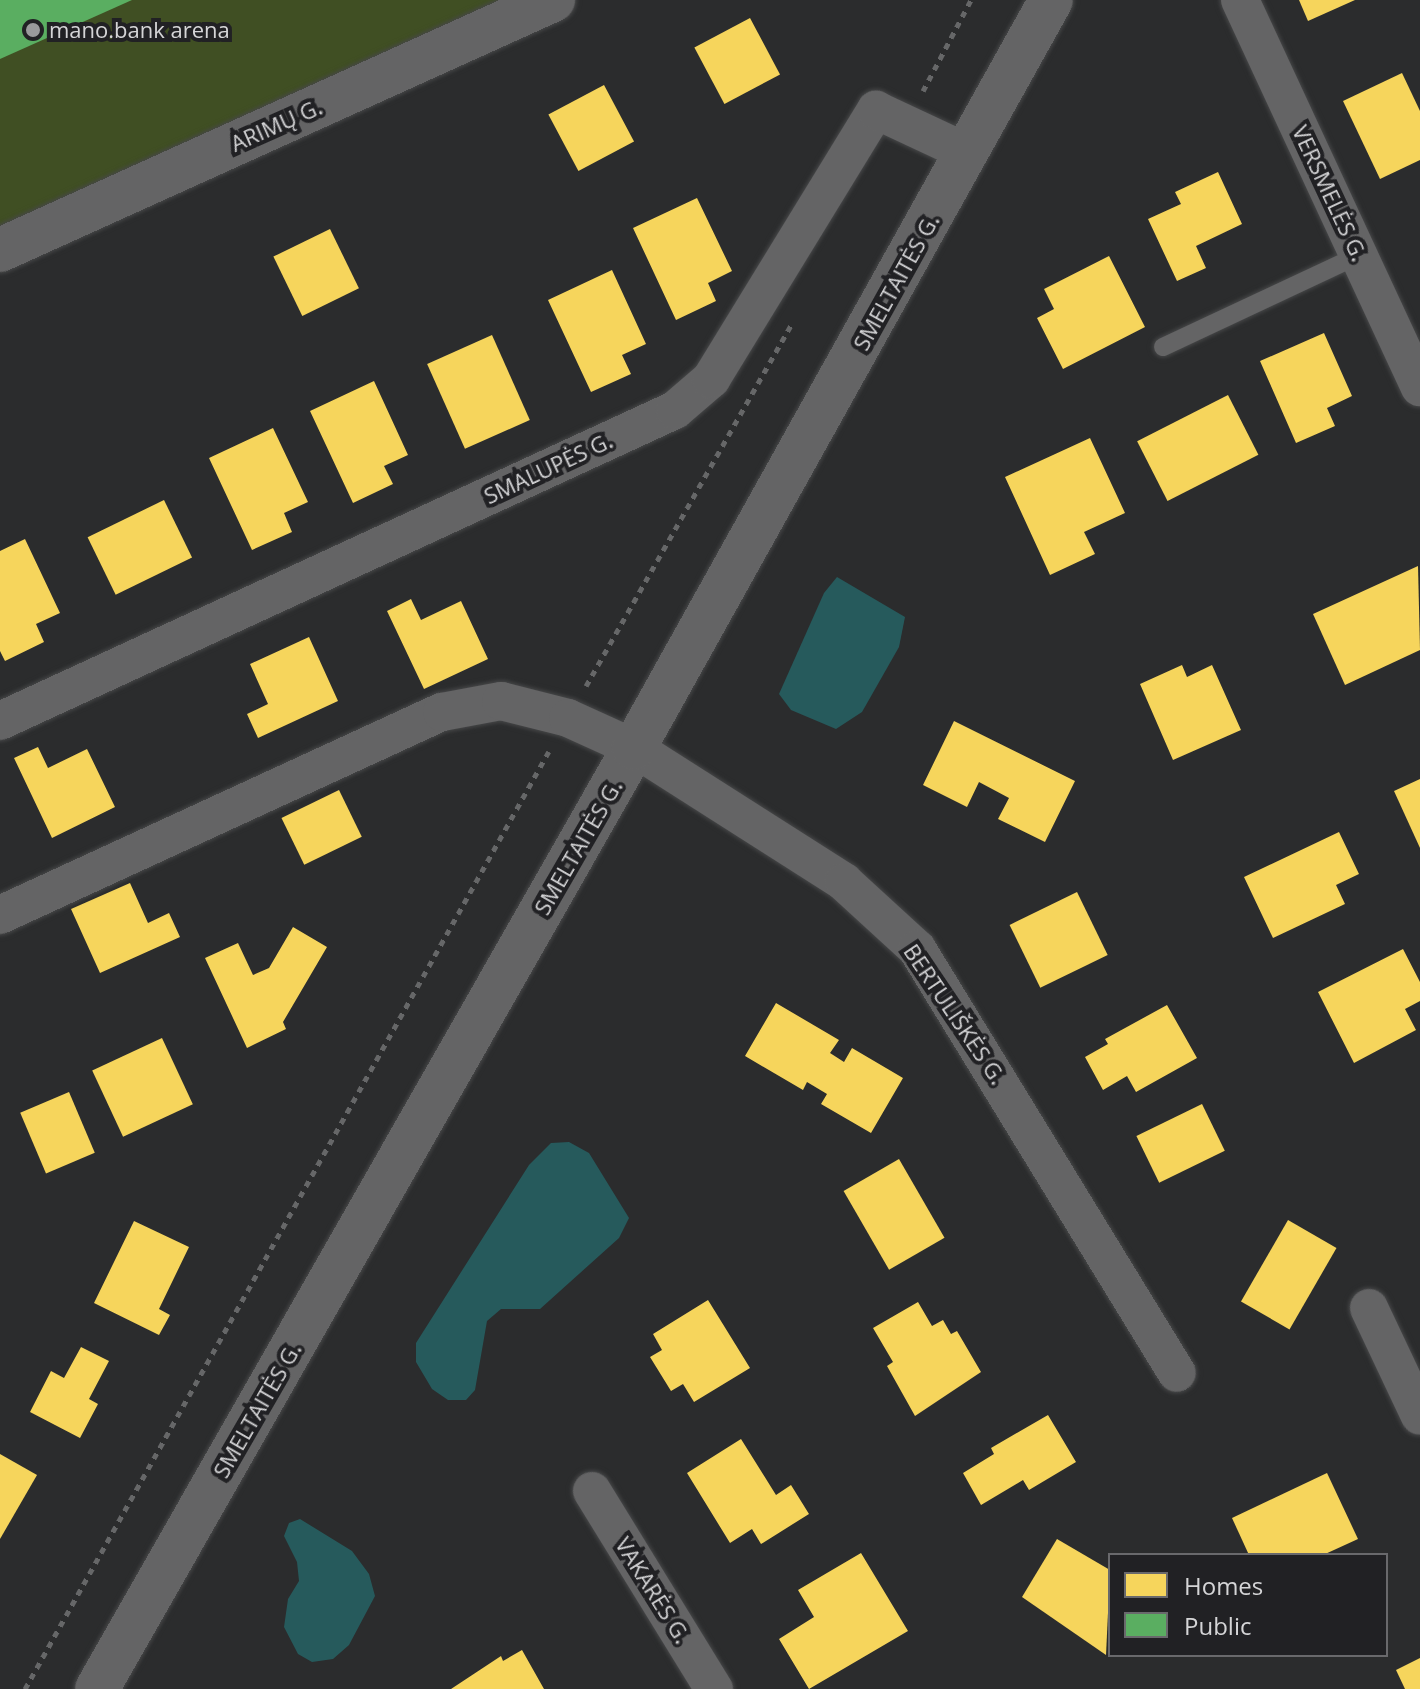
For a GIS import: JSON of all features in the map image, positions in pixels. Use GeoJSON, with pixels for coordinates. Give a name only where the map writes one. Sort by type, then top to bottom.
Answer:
{"type":"FeatureCollection","features":[{"type":"Feature","properties":{"kind":"main road","name":"ARIMŲ G."},"geometry":{"type":"LineString","coordinates":[[0,250],[553,0]]}},
{"type":"Feature","properties":{"kind":"main road","name":"SMELTAITĖS G."},"geometry":{"type":"LineString","coordinates":[[97,1689],[634,748],[1051,0]]}},
{"type":"Feature","properties":{"kind":"street","name":"VERSMELĖS G."},"geometry":{"type":"LineString","coordinates":[[1240,0],[1420,387]]}},
{"type":"Feature","properties":{"kind":"street","name":"SMALUPĖS G."},"geometry":{"type":"LineString","coordinates":[[0,721],[675,410],[711,379],[876,110],[907,121],[968,153]]}},
{"type":"Feature","properties":{"kind":"street"},"geometry":{"type":"LineString","coordinates":[[0,915],[442,712],[501,701],[568,718],[634,748]]}},
{"type":"Feature","properties":{"kind":"street","name":"BERTULIŠKĖS G."},"geometry":{"type":"LineString","coordinates":[[634,748],[844,882],[917,949],[1177,1373]]}},
{"type":"Feature","properties":{"kind":"street"},"geometry":{"type":"LineString","coordinates":[[1369,1308],[1420,1416]]}},
{"type":"Feature","properties":{"kind":"street","name":"VAKARĖS G."},"geometry":{"type":"LineString","coordinates":[[592,1491],[714,1689]]}},
{"type":"Feature","properties":{"kind":"lane"},"geometry":{"type":"LineString","coordinates":[[1163,347],[1359,255]]}},
{"type":"Feature","properties":{"kind":"path"},"geometry":{"type":"LineString","coordinates":[[907,121],[971,0]]}},
{"type":"Feature","properties":{"kind":"path"},"geometry":{"type":"LineString","coordinates":[[25,1689],[796,316]]}},
{"type":"Feature","properties":{"kind":"green space"},"geometry":{"type":"Polygon","coordinates":[[[0,0],[501,0],[0,230],[0,0]]]}},
{"type":"Feature","properties":{"kind":"water"},"geometry":{"type":"Polygon","coordinates":[[[837,577],[905,617],[899,647],[862,712],[836,729],[791,710],[779,694],[824,593],[837,577]]]}},
{"type":"Feature","properties":{"kind":"water"},"geometry":{"type":"Polygon","coordinates":[[[569,1142],[589,1153],[629,1218],[619,1238],[540,1309],[501,1309],[487,1321],[475,1390],[466,1400],[448,1400],[432,1389],[416,1362],[416,1343],[529,1165],[551,1143],[569,1142]]]}},
{"type":"Feature","properties":{"kind":"water"},"geometry":{"type":"Polygon","coordinates":[[[300,1519],[352,1551],[369,1574],[375,1596],[349,1645],[333,1659],[312,1662],[298,1654],[284,1627],[288,1599],[299,1581],[297,1562],[284,1536],[289,1523],[300,1519]]]}},
{"type":"Feature","properties":{"kind":"building: Homes"},"geometry":{"type":"Polygon","coordinates":[[[1299,0],[1355,0],[1308,21],[1299,0]]]}},
{"type":"Feature","properties":{"kind":"building: Homes"},"geometry":{"type":"Polygon","coordinates":[[[750,18],[780,75],[724,104],[694,48],[750,18]]]}},
{"type":"Feature","properties":{"kind":"building: Homes"},"geometry":{"type":"Polygon","coordinates":[[[1402,73],[1420,111],[1420,160],[1380,179],[1343,101],[1402,73]]]}},
{"type":"Feature","properties":{"kind":"building: Homes"},"geometry":{"type":"Polygon","coordinates":[[[604,85],[634,142],[578,171],[548,115],[604,85]]]}},
{"type":"Feature","properties":{"kind":"building: Homes"},"geometry":{"type":"Polygon","coordinates":[[[1218,172],[1242,224],[1196,246],[1206,268],[1177,281],[1148,219],[1181,204],[1175,192],[1218,172]]]}},
{"type":"Feature","properties":{"kind":"building: Homes"},"geometry":{"type":"Polygon","coordinates":[[[697,198],[732,271],[708,283],[716,301],[676,320],[633,228],[697,198]]]}},
{"type":"Feature","properties":{"kind":"building: Homes"},"geometry":{"type":"Polygon","coordinates":[[[330,229],[359,288],[302,316],[273,257],[330,229]]]}},
{"type":"Feature","properties":{"kind":"building: Homes"},"geometry":{"type":"Polygon","coordinates":[[[1109,256],[1145,327],[1063,369],[1037,318],[1054,309],[1044,289],[1109,256]]]}},
{"type":"Feature","properties":{"kind":"building: Homes"},"geometry":{"type":"Polygon","coordinates":[[[612,270],[646,344],[622,355],[631,374],[591,392],[548,300],[612,270]]]}},
{"type":"Feature","properties":{"kind":"building: Homes"},"geometry":{"type":"Polygon","coordinates":[[[1324,333],[1352,396],[1327,408],[1335,426],[1296,443],[1260,361],[1324,333]]]}},
{"type":"Feature","properties":{"kind":"building: Homes"},"geometry":{"type":"Polygon","coordinates":[[[492,335],[530,420],[465,449],[427,364],[492,335]]]}},
{"type":"Feature","properties":{"kind":"building: Homes"},"geometry":{"type":"Polygon","coordinates":[[[374,381],[408,455],[384,466],[393,484],[353,503],[310,411],[374,381]]]}},
{"type":"Feature","properties":{"kind":"building: Homes"},"geometry":{"type":"Polygon","coordinates":[[[1228,395],[1258,455],[1168,501],[1137,441],[1228,395]]]}},
{"type":"Feature","properties":{"kind":"building: Homes"},"geometry":{"type":"Polygon","coordinates":[[[273,428],[308,502],[284,513],[292,532],[252,550],[209,458],[273,428]]]}},
{"type":"Feature","properties":{"kind":"building: Homes"},"geometry":{"type":"Polygon","coordinates":[[[1090,438],[1125,513],[1084,532],[1095,554],[1050,575],[1005,477],[1090,438]]]}},
{"type":"Feature","properties":{"kind":"building: Homes"},"geometry":{"type":"Polygon","coordinates":[[[164,500],[192,558],[116,595],[88,537],[164,500]]]}},
{"type":"Feature","properties":{"kind":"building: Homes"},"geometry":{"type":"Polygon","coordinates":[[[25,539],[60,613],[36,624],[44,642],[5,661],[0,651],[0,551],[25,539]]]}},
{"type":"Feature","properties":{"kind":"building: Homes"},"geometry":{"type":"Polygon","coordinates":[[[1418,566],[1420,650],[1345,685],[1313,614],[1418,566]]]}},
{"type":"Feature","properties":{"kind":"building: Homes"},"geometry":{"type":"Polygon","coordinates":[[[411,599],[421,620],[461,601],[488,659],[424,689],[387,611],[411,599]]]}},
{"type":"Feature","properties":{"kind":"building: Homes"},"geometry":{"type":"Polygon","coordinates":[[[309,637],[338,701],[258,738],[247,714],[268,704],[250,664],[309,637]]]}},
{"type":"Feature","properties":{"kind":"building: Homes"},"geometry":{"type":"Polygon","coordinates":[[[1182,665],[1187,677],[1212,665],[1241,730],[1173,760],[1140,684],[1182,665]]]}},
{"type":"Feature","properties":{"kind":"building: Homes"},"geometry":{"type":"Polygon","coordinates":[[[954,721],[1075,781],[1045,842],[998,819],[1009,798],[979,782],[967,807],[923,785],[954,721]]]}},
{"type":"Feature","properties":{"kind":"building: Homes"},"geometry":{"type":"Polygon","coordinates":[[[38,747],[48,768],[87,749],[115,807],[52,838],[14,758],[38,747]]]}},
{"type":"Feature","properties":{"kind":"building: Homes"},"geometry":{"type":"Polygon","coordinates":[[[1420,779],[1420,848],[1394,791],[1420,779]]]}},
{"type":"Feature","properties":{"kind":"building: Homes"},"geometry":{"type":"Polygon","coordinates":[[[339,790],[362,837],[304,865],[281,818],[339,790]]]}},
{"type":"Feature","properties":{"kind":"building: Homes"},"geometry":{"type":"Polygon","coordinates":[[[1339,832],[1359,874],[1336,885],[1345,904],[1273,938],[1244,877],[1339,832]]]}},
{"type":"Feature","properties":{"kind":"building: Homes"},"geometry":{"type":"Polygon","coordinates":[[[130,883],[148,923],[169,913],[180,937],[100,973],[71,909],[130,883]]]}},
{"type":"Feature","properties":{"kind":"building: Homes"},"geometry":{"type":"Polygon","coordinates":[[[1077,892],[1108,955],[1040,988],[1010,925],[1077,892]]]}},
{"type":"Feature","properties":{"kind":"building: Homes"},"geometry":{"type":"Polygon","coordinates":[[[293,927],[327,947],[283,1022],[286,1029],[247,1048],[205,958],[238,943],[253,975],[269,968],[293,927]]]}},
{"type":"Feature","properties":{"kind":"building: Homes"},"geometry":{"type":"Polygon","coordinates":[[[1403,949],[1420,982],[1420,1001],[1405,1009],[1416,1030],[1354,1063],[1318,992],[1403,949]]]}},
{"type":"Feature","properties":{"kind":"building: Homes"},"geometry":{"type":"Polygon","coordinates":[[[776,1003],[839,1040],[830,1053],[844,1062],[852,1048],[903,1078],[871,1133],[821,1104],[827,1094],[807,1082],[803,1090],[745,1056],[776,1003]]]}},
{"type":"Feature","properties":{"kind":"building: Homes"},"geometry":{"type":"Polygon","coordinates":[[[1167,1005],[1197,1058],[1136,1092],[1127,1076],[1103,1090],[1085,1057],[1108,1044],[1105,1039],[1167,1005]]]}},
{"type":"Feature","properties":{"kind":"building: Homes"},"geometry":{"type":"Polygon","coordinates":[[[162,1038],[193,1104],[123,1137],[92,1071],[162,1038]]]}},
{"type":"Feature","properties":{"kind":"building: Homes"},"geometry":{"type":"Polygon","coordinates":[[[69,1092],[95,1153],[46,1173],[20,1113],[69,1092]]]}},
{"type":"Feature","properties":{"kind":"building: Homes"},"geometry":{"type":"Polygon","coordinates":[[[1202,1104],[1225,1151],[1159,1183],[1136,1136],[1202,1104]]]}},
{"type":"Feature","properties":{"kind":"building: Homes"},"geometry":{"type":"Polygon","coordinates":[[[899,1159],[944,1238],[889,1270],[844,1191],[899,1159]]]}},
{"type":"Feature","properties":{"kind":"building: Homes"},"geometry":{"type":"Polygon","coordinates":[[[1288,1220],[1336,1248],[1289,1329],[1241,1301],[1288,1220]]]}},
{"type":"Feature","properties":{"kind":"building: Homes"},"geometry":{"type":"Polygon","coordinates":[[[134,1221],[189,1247],[159,1309],[170,1315],[159,1335],[94,1303],[134,1221]]]}},
{"type":"Feature","properties":{"kind":"building: Homes"},"geometry":{"type":"Polygon","coordinates":[[[708,1300],[750,1368],[694,1402],[683,1384],[671,1391],[650,1357],[662,1350],[653,1334],[708,1300]]]}},
{"type":"Feature","properties":{"kind":"building: Homes"},"geometry":{"type":"Polygon","coordinates":[[[918,1302],[932,1326],[943,1320],[951,1334],[957,1331],[981,1372],[915,1416],[887,1366],[893,1362],[873,1328],[918,1302]]]}},
{"type":"Feature","properties":{"kind":"building: Homes"},"geometry":{"type":"Polygon","coordinates":[[[81,1347],[109,1361],[89,1399],[98,1404],[80,1438],[30,1412],[51,1371],[64,1378],[81,1347]]]}},
{"type":"Feature","properties":{"kind":"building: Homes"},"geometry":{"type":"Polygon","coordinates":[[[1048,1415],[1076,1462],[1029,1490],[1023,1480],[981,1505],[963,1473],[994,1454],[991,1448],[1048,1415]]]}},
{"type":"Feature","properties":{"kind":"building: Homes"},"geometry":{"type":"Polygon","coordinates":[[[741,1439],[776,1495],[791,1485],[809,1514],[761,1544],[752,1529],[730,1543],[687,1473],[741,1439]]]}},
{"type":"Feature","properties":{"kind":"building: Homes"},"geometry":{"type":"Polygon","coordinates":[[[0,1454],[37,1475],[0,1539],[0,1454]]]}},
{"type":"Feature","properties":{"kind":"building: Homes"},"geometry":{"type":"Polygon","coordinates":[[[1327,1473],[1358,1539],[1327,1553],[1248,1553],[1232,1518],[1327,1473]]]}},
{"type":"Feature","properties":{"kind":"building: Homes"},"geometry":{"type":"Polygon","coordinates":[[[1057,1539],[1108,1569],[1106,1655],[1022,1597],[1057,1539]]]}},
{"type":"Feature","properties":{"kind":"building: Homes"},"geometry":{"type":"Polygon","coordinates":[[[861,1553],[908,1631],[809,1689],[779,1639],[814,1617],[798,1590],[861,1553]]]}},
{"type":"Feature","properties":{"kind":"building: Homes"},"geometry":{"type":"Polygon","coordinates":[[[522,1650],[544,1689],[451,1689],[501,1656],[503,1661],[522,1650]]]}},
{"type":"Feature","properties":{"kind":"building: Homes"},"geometry":{"type":"Polygon","coordinates":[[[1420,1658],[1420,1689],[1405,1689],[1396,1670],[1420,1658]]]}},
{"type":"Feature","properties":{"kind":"building: Public","name":"mano.bank arena"},"geometry":{"type":"Polygon","coordinates":[[[0,0],[132,0],[0,59],[0,0]]]}},
{"type":"Feature","properties":{"kind":"place","name":"mano.bank arena"},"geometry":{"type":"Point","coordinates":[33,30]}}]}
